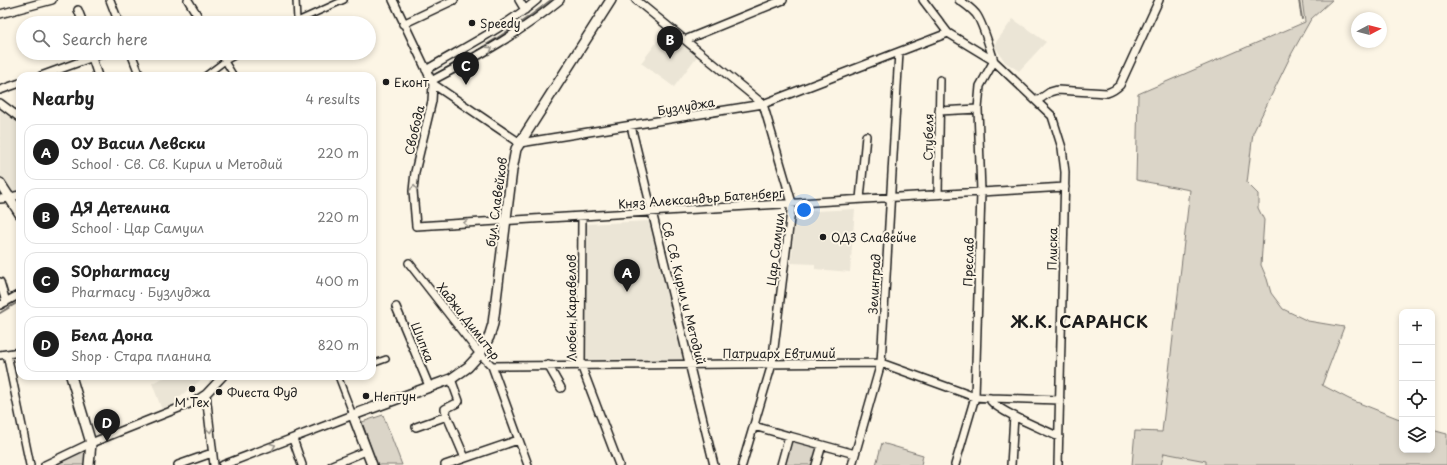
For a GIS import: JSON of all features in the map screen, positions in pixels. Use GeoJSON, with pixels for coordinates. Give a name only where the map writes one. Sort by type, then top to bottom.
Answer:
{"type":"FeatureCollection","features":[{"type":"Feature","properties":{"kind":"street"},"geometry":{"type":"LineString","coordinates":[[0,14],[31,3],[52,0]]}},
{"type":"Feature","properties":{"kind":"street"},"geometry":{"type":"LineString","coordinates":[[110,0],[116,16]]}},
{"type":"Feature","properties":{"kind":"street"},"geometry":{"type":"LineString","coordinates":[[188,0],[198,16]]}},
{"type":"Feature","properties":{"kind":"street"},"geometry":{"type":"LineString","coordinates":[[295,16],[296,0]]}},
{"type":"Feature","properties":{"kind":"street"},"geometry":{"type":"LineString","coordinates":[[308,16],[344,0]]}},
{"type":"Feature","properties":{"kind":"street","name":"Свобода"},"geometry":{"type":"LineString","coordinates":[[393,0],[403,24],[432,82],[432,101],[414,178],[416,226]]}},
{"type":"Feature","properties":{"kind":"street"},"geometry":{"type":"LineString","coordinates":[[403,24],[454,0]]}},
{"type":"Feature","properties":{"kind":"street"},"geometry":{"type":"LineString","coordinates":[[519,0],[525,10]]}},
{"type":"Feature","properties":{"kind":"street"},"geometry":{"type":"LineString","coordinates":[[426,70],[483,37],[525,10],[537,0]]}},
{"type":"Feature","properties":{"kind":"street"},"geometry":{"type":"LineString","coordinates":[[520,143],[432,82],[483,54],[532,23],[560,0]]}},
{"type":"Feature","properties":{"kind":"street","name":"бул. Славейков"},"geometry":{"type":"LineString","coordinates":[[451,379],[468,367],[480,354],[489,337],[493,324],[505,220],[516,149],[611,0]]}},
{"type":"Feature","properties":{"kind":"street"},"geometry":{"type":"LineString","coordinates":[[636,0],[763,104]]}},
{"type":"Feature","properties":{"kind":"street"},"geometry":{"type":"LineString","coordinates":[[685,40],[783,0]]}},
{"type":"Feature","properties":{"kind":"street"},"geometry":{"type":"LineString","coordinates":[[923,0],[948,33]]}},
{"type":"Feature","properties":{"kind":"street"},"geometry":{"type":"LineString","coordinates":[[959,0],[977,15],[994,61]]}},
{"type":"Feature","properties":{"kind":"street"},"geometry":{"type":"LineString","coordinates":[[1036,101],[1050,92],[1058,90],[1107,93],[1118,88],[1159,0]]}},
{"type":"Feature","properties":{"kind":"street"},"geometry":{"type":"LineString","coordinates":[[78,10],[80,16]]}},
{"type":"Feature","properties":{"kind":"street","name":"Бузлуджа"},"geometry":{"type":"LineString","coordinates":[[520,143],[763,104],[948,33]]}},
{"type":"Feature","properties":{"kind":"street","name":"Плиска"},"geometry":{"type":"LineString","coordinates":[[948,33],[994,61],[1052,116],[1062,148],[1065,172],[1058,465]]}},
{"type":"Feature","properties":{"kind":"street","name":"Зелинград"},"geometry":{"type":"LineString","coordinates":[[852,465],[881,363],[899,52]]}},
{"type":"Feature","properties":{"kind":"street"},"geometry":{"type":"LineString","coordinates":[[52,72],[83,60]]}},
{"type":"Feature","properties":{"kind":"street"},"geometry":{"type":"LineString","coordinates":[[95,60],[97,72]]}},
{"type":"Feature","properties":{"kind":"street"},"geometry":{"type":"LineString","coordinates":[[134,60],[138,72]]}},
{"type":"Feature","properties":{"kind":"street"},"geometry":{"type":"LineString","coordinates":[[210,72],[225,61],[232,72]]}},
{"type":"Feature","properties":{"kind":"street","name":"Преслав"},"geometry":{"type":"LineString","coordinates":[[955,465],[975,397],[981,192],[978,109],[980,86],[994,61]]}},
{"type":"Feature","properties":{"kind":"street","name":"Стубеля"},"geometry":{"type":"LineString","coordinates":[[938,194],[940,80]]}},
{"type":"Feature","properties":{"kind":"street"},"geometry":{"type":"LineString","coordinates":[[0,90],[16,84]]}},
{"type":"Feature","properties":{"kind":"street"},"geometry":{"type":"LineString","coordinates":[[0,103],[16,115]]}},
{"type":"Feature","properties":{"kind":"street","name":"Цар Самуил"},"geometry":{"type":"LineString","coordinates":[[742,465],[772,364],[792,203],[763,104]]}},
{"type":"Feature","properties":{"kind":"street"},"geometry":{"type":"LineString","coordinates":[[939,111],[978,109]]}},
{"type":"Feature","properties":{"kind":"street","name":"Св. Св. Кирил и Методий"},"geometry":{"type":"LineString","coordinates":[[631,126],[714,465]]}},
{"type":"Feature","properties":{"kind":"street"},"geometry":{"type":"LineString","coordinates":[[860,199],[866,136]]}},
{"type":"Feature","properties":{"kind":"street"},"geometry":{"type":"LineString","coordinates":[[0,183],[15,196]]}},
{"type":"Feature","properties":{"kind":"street","name":"Княз Александър Батенберг"},"geometry":{"type":"LineString","coordinates":[[416,226],[653,213],[792,203],[1064,187]]}},
{"type":"Feature","properties":{"kind":"street"},"geometry":{"type":"LineString","coordinates":[[0,199],[15,196]]}},
{"type":"Feature","properties":{"kind":"street","name":"Любен Каравелов"},"geometry":{"type":"LineString","coordinates":[[582,216],[581,365],[619,465]]}},
{"type":"Feature","properties":{"kind":"street","name":"Хаджи Димитър"},"geometry":{"type":"LineString","coordinates":[[409,263],[480,354],[492,366],[528,465]]}},
{"type":"Feature","properties":{"kind":"street"},"geometry":{"type":"LineString","coordinates":[[0,282],[3,304],[16,296]]}},
{"type":"Feature","properties":{"kind":"street","name":"Шипка"},"geometry":{"type":"LineString","coordinates":[[396,307],[429,386]]}},
{"type":"Feature","properties":{"kind":"street"},"geometry":{"type":"LineString","coordinates":[[16,353],[4,355],[30,465]]}},
{"type":"Feature","properties":{"kind":"street"},"geometry":{"type":"LineString","coordinates":[[376,363],[386,359]]}},
{"type":"Feature","properties":{"kind":"street","name":"Патриарх Евтимий"},"geometry":{"type":"LineString","coordinates":[[492,366],[881,363],[975,397],[1060,400]]}},
{"type":"Feature","properties":{"kind":"street"},"geometry":{"type":"LineString","coordinates":[[548,365],[561,388]]}},
{"type":"Feature","properties":{"kind":"street"},"geometry":{"type":"LineString","coordinates":[[224,465],[429,386],[451,379],[459,401],[445,409],[461,461]]}},
{"type":"Feature","properties":{"kind":"street"},"geometry":{"type":"LineString","coordinates":[[72,380],[91,443],[89,465]]}},
{"type":"Feature","properties":{"kind":"street"},"geometry":{"type":"LineString","coordinates":[[45,465],[91,443],[194,402],[206,394],[219,380]]}},
{"type":"Feature","properties":{"kind":"street"},"geometry":{"type":"LineString","coordinates":[[341,380],[372,465]]}},
{"type":"Feature","properties":{"kind":"street"},"geometry":{"type":"LineString","coordinates":[[206,394],[214,465]]}},
{"type":"Feature","properties":{"kind":"street"},"geometry":{"type":"LineString","coordinates":[[991,398],[991,401],[994,404],[1014,416],[1059,437]]}},
{"type":"Feature","properties":{"kind":"street"},"geometry":{"type":"LineString","coordinates":[[416,426],[447,416]]}},
{"type":"Feature","properties":{"kind":"street"},"geometry":{"type":"LineString","coordinates":[[1012,465],[1014,416]]}},
{"type":"Feature","properties":{"kind":"street"},"geometry":{"type":"LineString","coordinates":[[754,426],[855,454]]}},
{"type":"Feature","properties":{"kind":"street"},"geometry":{"type":"LineString","coordinates":[[781,465],[789,436]]}},
{"type":"Feature","properties":{"kind":"street"},"geometry":{"type":"LineString","coordinates":[[293,439],[302,465]]}},
{"type":"Feature","properties":{"kind":"street"},"geometry":{"type":"LineString","coordinates":[[445,465],[461,461],[518,440]]}},
{"type":"Feature","properties":{"kind":"street"},"geometry":{"type":"LineString","coordinates":[[816,465],[822,445]]}},
{"type":"Feature","properties":{"kind":"street"},"geometry":{"type":"LineString","coordinates":[[332,465],[366,451]]}},
{"type":"Feature","properties":{"kind":"street"},"geometry":{"type":"LineString","coordinates":[[178,465],[212,453]]}},
{"type":"Feature","properties":{"kind":"shaded area"},"geometry":{"type":"Polygon","coordinates":[[[1302,0],[1332,0],[1311,19],[1292,53],[1253,133],[1247,183],[1258,194],[1258,208],[1264,220],[1261,265],[1271,293],[1283,309],[1308,321],[1344,327],[1322,385],[1349,399],[1399,419],[1399,453],[1435,453],[1435,431],[1447,434],[1447,465],[1206,465],[1206,461],[1164,453],[1161,465],[1132,465],[1135,431],[1162,432],[1190,190],[1136,180],[1138,94],[1305,22],[1302,0]]]}},
{"type":"Feature","properties":{"kind":"shaded area"},"geometry":{"type":"Polygon","coordinates":[[[1013,19],[1046,42],[1019,71],[1005,62],[994,45],[1013,19]]]}},
{"type":"Feature","properties":{"kind":"shaded area"},"geometry":{"type":"Polygon","coordinates":[[[666,30],[698,55],[674,87],[641,63],[666,30]]]}},
{"type":"Feature","properties":{"kind":"shaded area"},"geometry":{"type":"Polygon","coordinates":[[[0,110],[16,121],[16,191],[11,192],[0,175],[0,110]]]}},
{"type":"Feature","properties":{"kind":"shaded area","name":"ОДЗ Славейче"},"geometry":{"type":"Polygon","coordinates":[[[855,209],[850,272],[815,269],[815,264],[791,263],[796,212],[855,209]]]}},
{"type":"Feature","properties":{"kind":"shaded area"},"geometry":{"type":"Polygon","coordinates":[[[651,221],[685,360],[584,361],[585,224],[651,221]]]}},
{"type":"Feature","properties":{"kind":"shaded area"},"geometry":{"type":"Polygon","coordinates":[[[158,380],[201,380],[179,397],[173,406],[162,410],[152,383],[158,380]]]}},
{"type":"Feature","properties":{"kind":"shaded area"},"geometry":{"type":"Polygon","coordinates":[[[383,415],[402,465],[377,465],[362,422],[383,415]]]}},
{"type":"Feature","properties":{"kind":"shaded area"},"geometry":{"type":"Polygon","coordinates":[[[792,440],[818,448],[813,465],[784,465],[792,440]]]}},
{"type":"Feature","properties":{"kind":"shaded area"},"geometry":{"type":"Polygon","coordinates":[[[882,443],[923,455],[921,465],[876,465],[882,443]]]}},
{"type":"Feature","properties":{"kind":"shaded area"},"geometry":{"type":"Polygon","coordinates":[[[87,449],[86,465],[55,465],[87,449]]]}},
{"type":"Feature","properties":{"kind":"shaded area"},"geometry":{"type":"Polygon","coordinates":[[[1163,453],[1206,461],[1206,465],[1161,465],[1163,453]]]}},
{"type":"Feature","properties":{"kind":"waterway"},"geometry":{"type":"LineString","coordinates":[[436,74],[495,40],[551,0]]}},
{"type":"Feature","properties":{"kind":"waterway"},"geometry":{"type":"LineString","coordinates":[[1299,0],[1302,19]]}},
{"type":"Feature","properties":{"kind":"waterway"},"geometry":{"type":"LineString","coordinates":[[0,313],[16,303]]}},
{"type":"Feature","properties":{"kind":"place","name":"Speedy"},"geometry":{"type":"Point","coordinates":[472,23]}},
{"type":"Feature","properties":{"kind":"place","name":"ДЯ Детелина"},"geometry":{"type":"Point","coordinates":[670,59]}},
{"type":"Feature","properties":{"kind":"place","name":"Еконт"},"geometry":{"type":"Point","coordinates":[386,82]}},
{"type":"Feature","properties":{"kind":"place","name":"SOpharmacy"},"geometry":{"type":"Point","coordinates":[466,85]}},
{"type":"Feature","properties":{"kind":"place","name":"ОДЗ Славейче"},"geometry":{"type":"Point","coordinates":[823,237]}},
{"type":"Feature","properties":{"kind":"place","name":"ОУ Васил Левски"},"geometry":{"type":"Point","coordinates":[627,292]}},
{"type":"Feature","properties":{"kind":"place","name":"М Тех"},"geometry":{"type":"Point","coordinates":[192,389]}},
{"type":"Feature","properties":{"kind":"place","name":"Фиеста Фуд"},"geometry":{"type":"Point","coordinates":[219,392]}},
{"type":"Feature","properties":{"kind":"place","name":"Нептун"},"geometry":{"type":"Point","coordinates":[366,396]}},
{"type":"Feature","properties":{"kind":"place","name":"Бела Дона"},"geometry":{"type":"Point","coordinates":[107,442]}},
{"type":"Feature","properties":{"kind":"district","name":"Ж.К. САРАНСК"},"geometry":{"type":"Point","coordinates":[1080,321]}}]}
